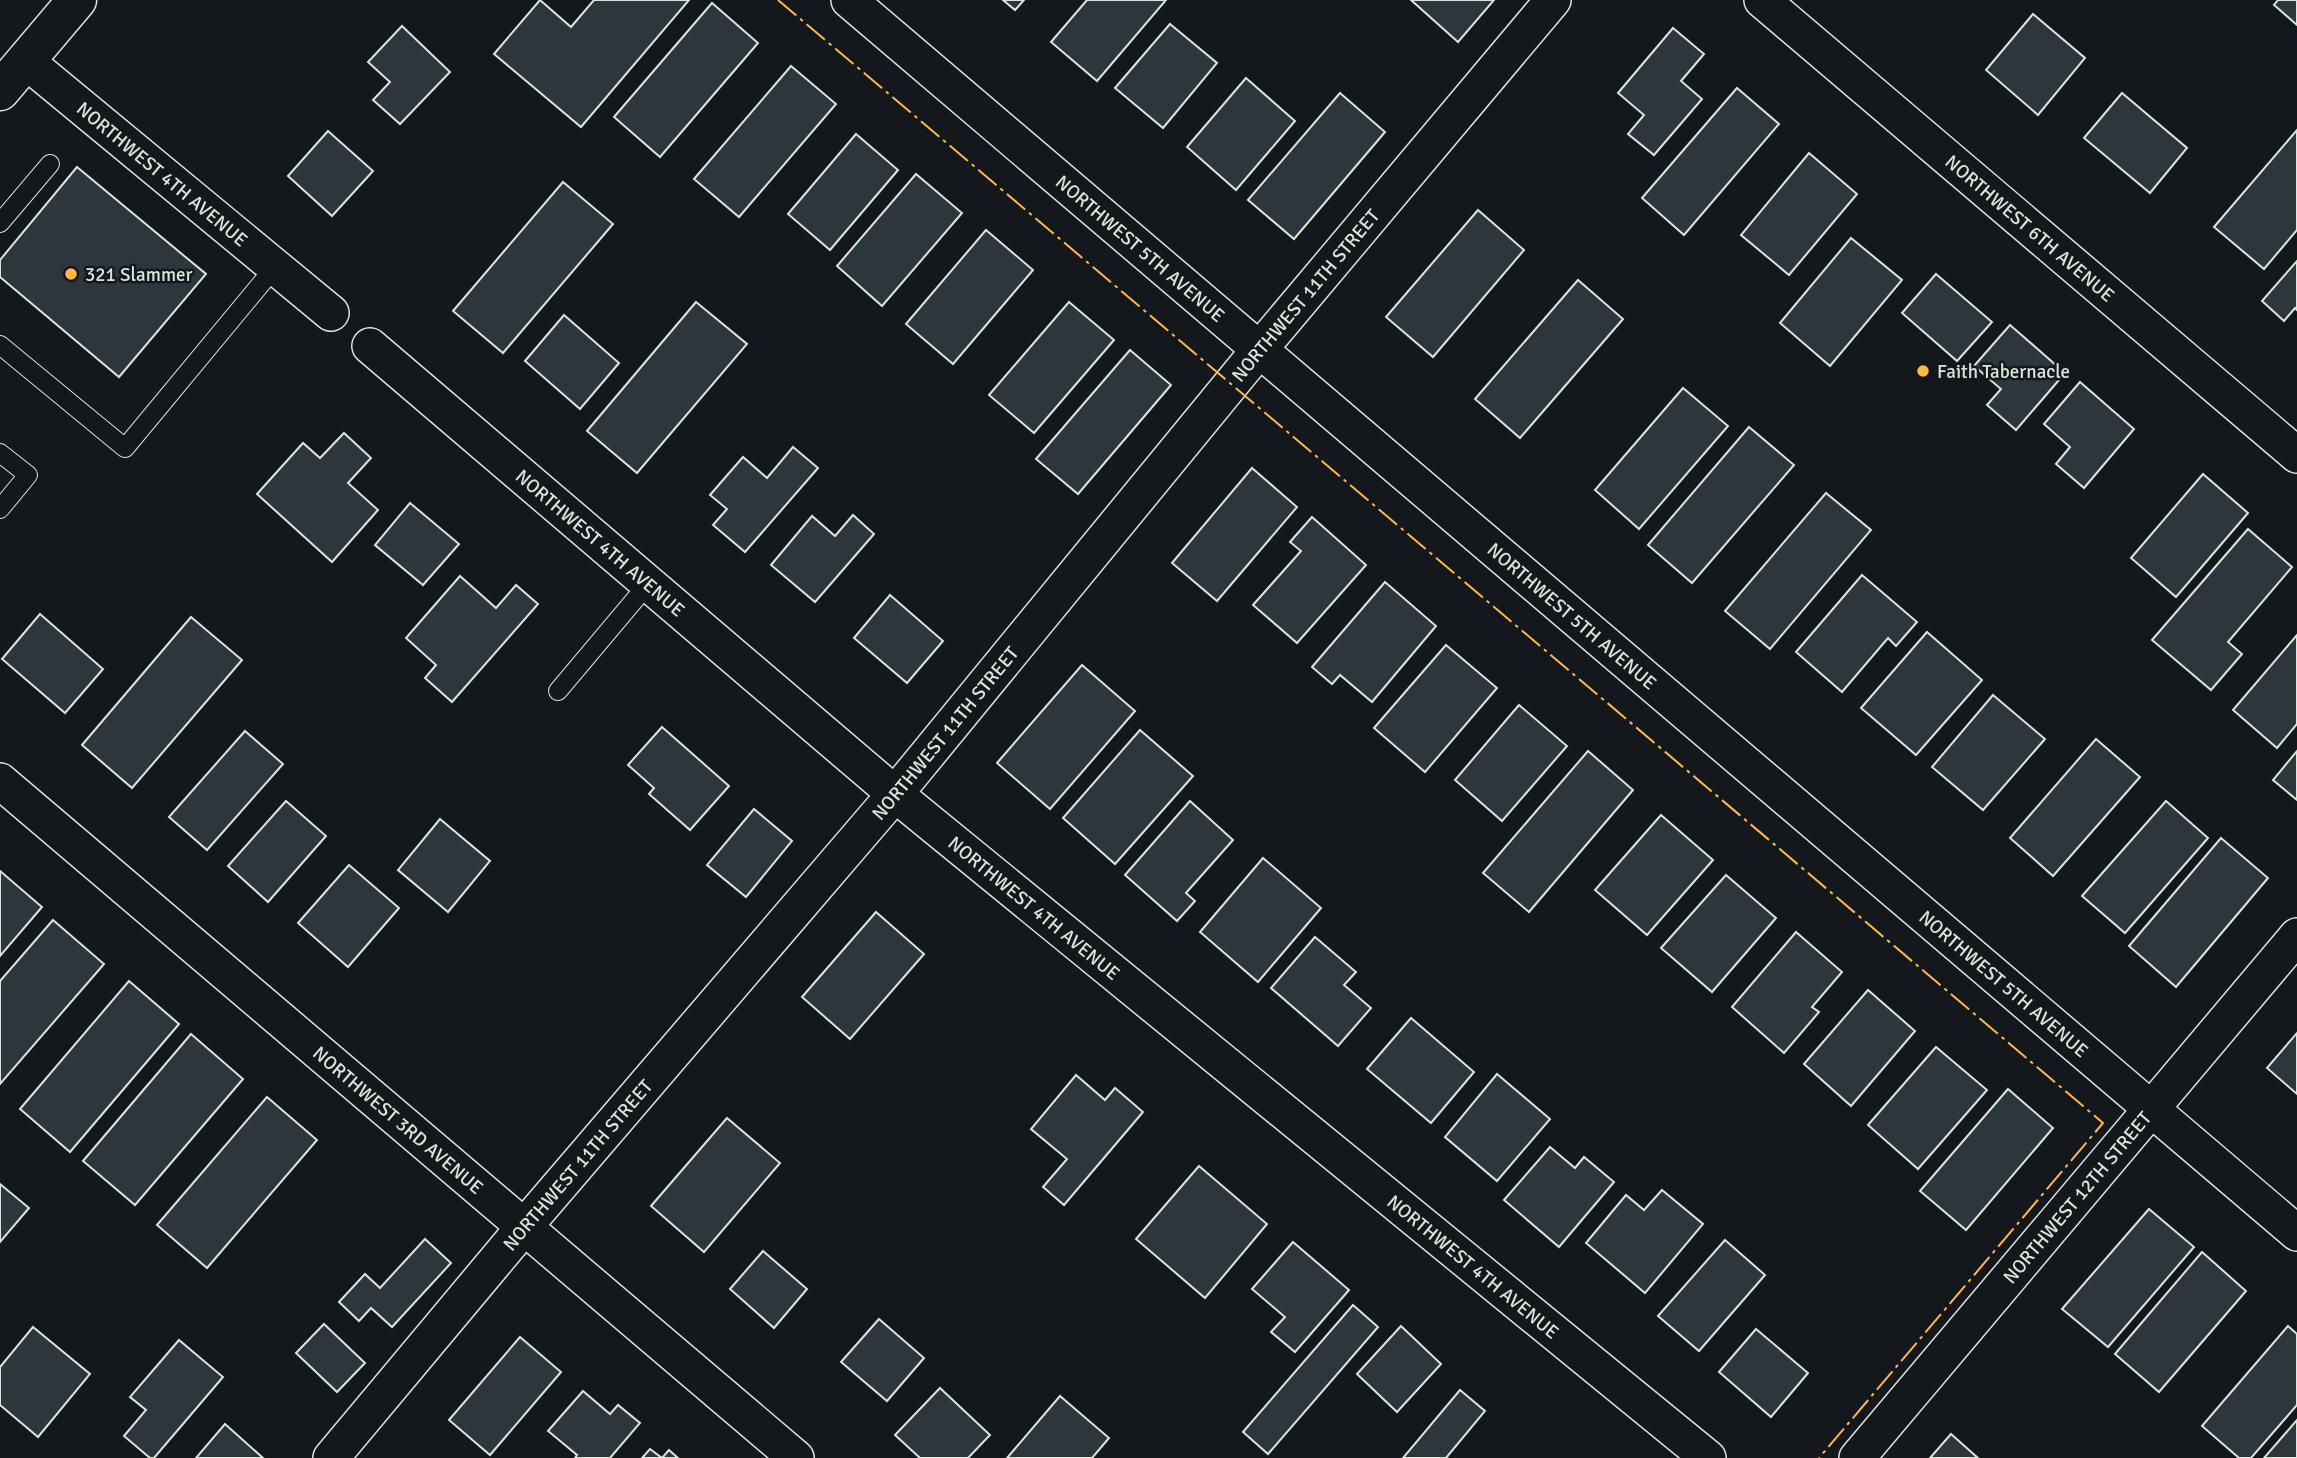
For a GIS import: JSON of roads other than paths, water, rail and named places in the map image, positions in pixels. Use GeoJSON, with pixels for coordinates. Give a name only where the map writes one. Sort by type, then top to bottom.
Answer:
{"type":"FeatureCollection","features":[{"type":"Feature","properties":{"kind":"main road"},"geometry":{"type":"LineString","coordinates":[[0,91],[77,0]]}},
{"type":"Feature","properties":{"kind":"street","name":"NORTHWEST 5TH AVENUE"},"geometry":{"type":"LineString","coordinates":[[849,0],[2297,1233]]}},
{"type":"Feature","properties":{"kind":"street","name":"NORTHWEST 11TH STREET"},"geometry":{"type":"LineString","coordinates":[[331,1458],[524,1227],[895,794],[1259,350],[1553,0]]}},
{"type":"Feature","properties":{"kind":"street","name":"NORTHWEST 6TH AVENUE"},"geometry":{"type":"LineString","coordinates":[[1762,0],[2297,455]]}},
{"type":"Feature","properties":{"kind":"street","name":"NORTHWEST 4TH AVENUE"},"geometry":{"type":"LineString","coordinates":[[26,61],[331,313]]}},
{"type":"Feature","properties":{"kind":"street","name":"NORTHWEST 4TH AVENUE"},"geometry":{"type":"LineString","coordinates":[[370,346],[895,794],[1708,1458]]}},
{"type":"Feature","properties":{"kind":"street","name":"NORTHWEST 3RD AVENUE"},"geometry":{"type":"LineString","coordinates":[[0,781],[796,1458]]}},
{"type":"Feature","properties":{"kind":"street","name":"NORTHWEST 12TH STREET"},"geometry":{"type":"LineString","coordinates":[[1857,1458],[2297,936]]}},
{"type":"Feature","properties":{"kind":"lane"},"geometry":{"type":"LineString","coordinates":[[0,223],[51,164]]}},
{"type":"Feature","properties":{"kind":"lane"},"geometry":{"type":"LineString","coordinates":[[0,345],[125,448],[275,267]]}},
{"type":"Feature","properties":{"kind":"lane"},"geometry":{"type":"LineString","coordinates":[[0,453],[27,475],[0,509]]}},
{"type":"Feature","properties":{"kind":"lane"},"geometry":{"type":"LineString","coordinates":[[558,691],[648,584]]}},
{"type":"Feature","properties":{"kind":"place","name":"321 Slammer"},"geometry":{"type":"Point","coordinates":[71,274]}},
{"type":"Feature","properties":{"kind":"place","name":"Faith Tabernacle"},"geometry":{"type":"Point","coordinates":[1923,371]}}]}
